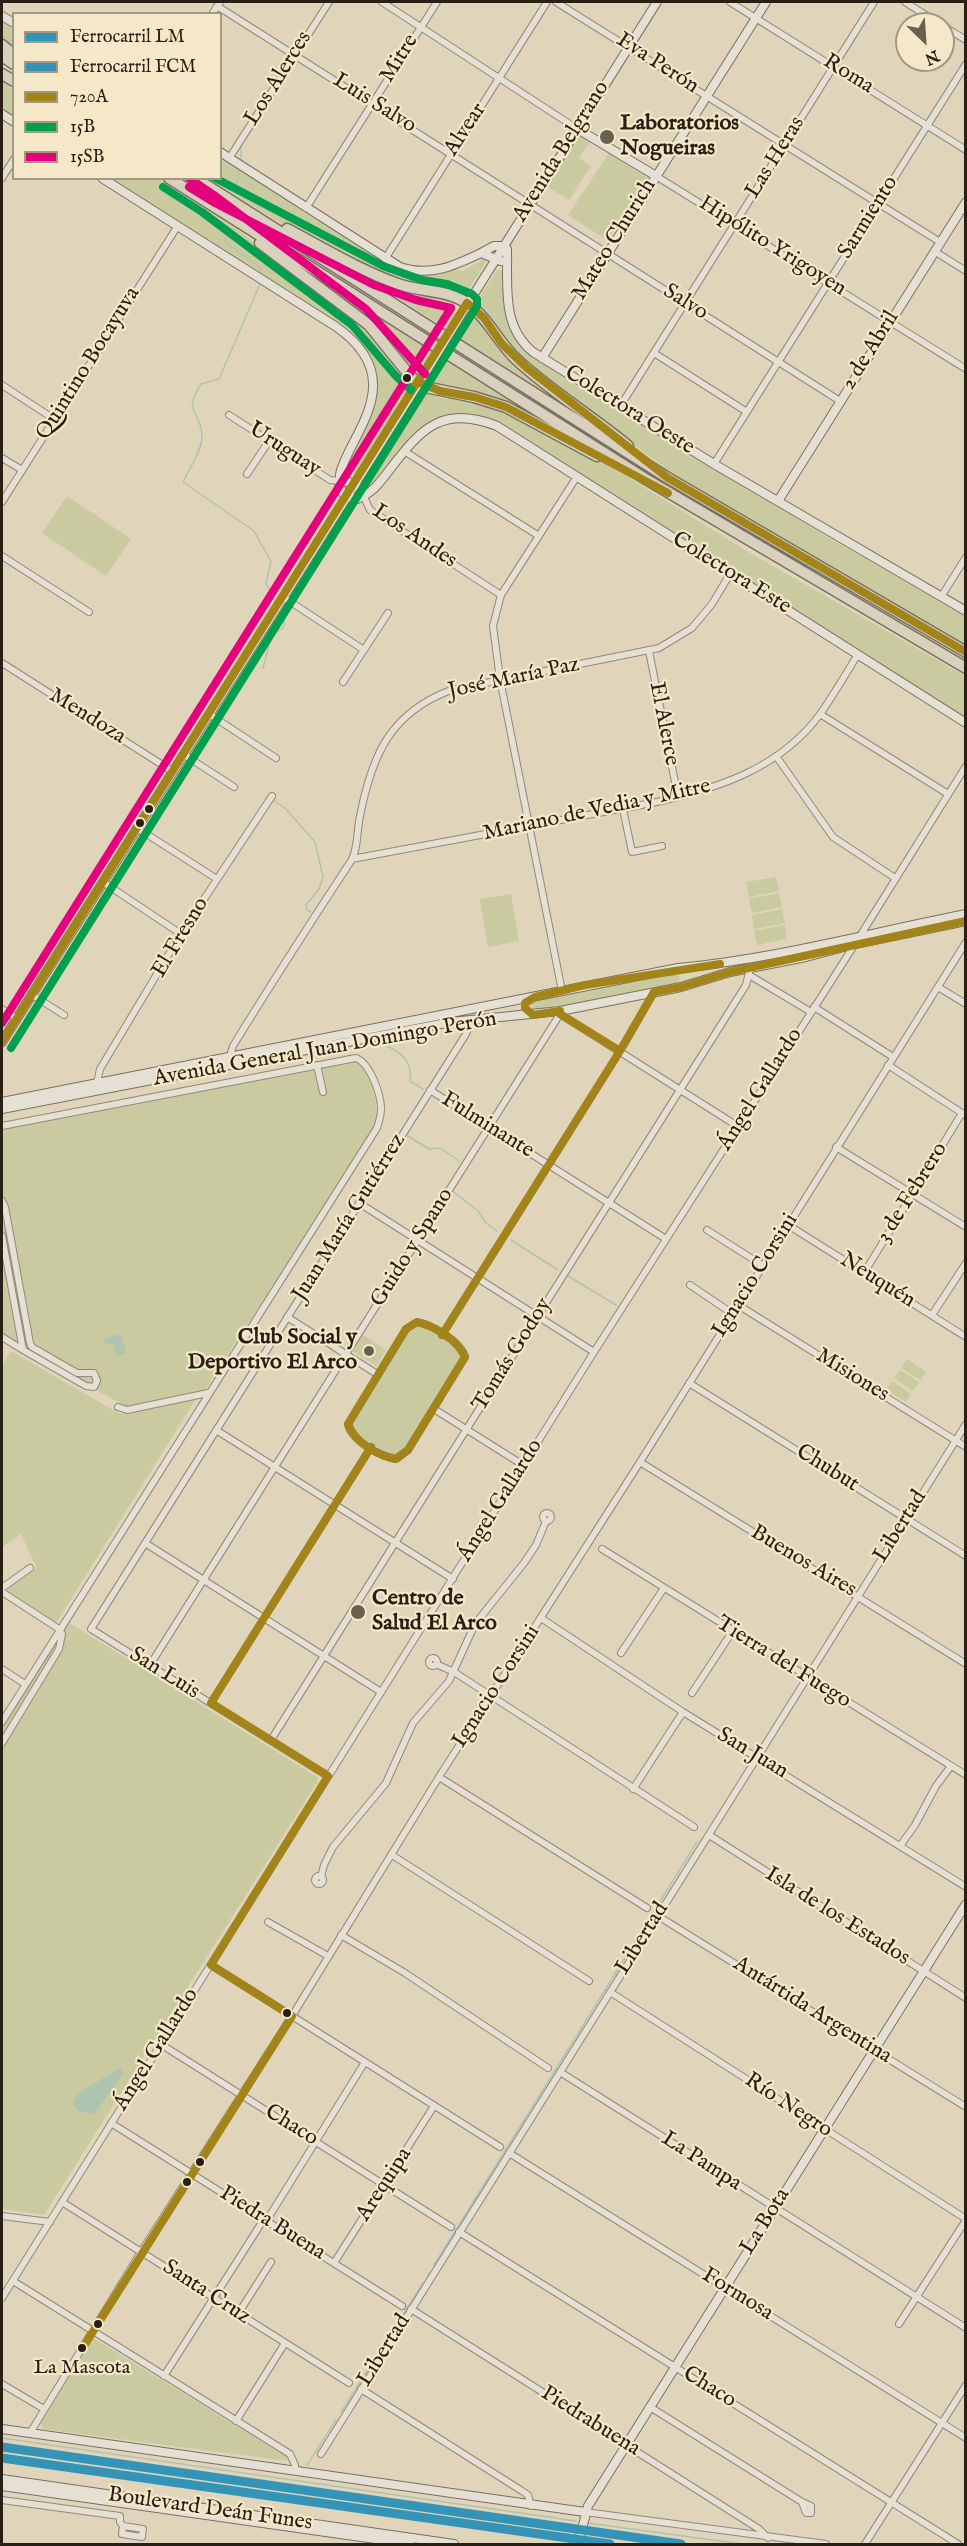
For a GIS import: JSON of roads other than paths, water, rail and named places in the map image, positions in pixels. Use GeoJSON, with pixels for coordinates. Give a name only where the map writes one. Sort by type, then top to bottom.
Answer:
{"type":"FeatureCollection","features":[{"type":"Feature","properties":{"kind":"highway"},"geometry":{"type":"LineString","coordinates":[[172,180],[644,478],[966,668]]}},
{"type":"Feature","properties":{"kind":"highway"},"geometry":{"type":"LineString","coordinates":[[198,180],[668,478],[966,652]]}},
{"type":"Feature","properties":{"kind":"highway"},"geometry":{"type":"LineString","coordinates":[[220,194],[379,276],[418,290],[444,294],[467,303],[484,318],[502,344],[526,368],[668,478]]}},
{"type":"Feature","properties":{"kind":"highway"},"geometry":{"type":"LineString","coordinates":[[208,202],[369,325],[399,363],[418,382],[440,391],[474,397],[506,407],[644,478]]}},
{"type":"Feature","properties":{"kind":"street","name":"Los Alerces"},"geometry":{"type":"LineString","coordinates":[[233,159],[329,2]]}},
{"type":"Feature","properties":{"kind":"street"},"geometry":{"type":"LineString","coordinates":[[382,2],[501,77],[576,128]]}},
{"type":"Feature","properties":{"kind":"street","name":"Mitre"},"geometry":{"type":"LineString","coordinates":[[306,208],[437,2]]}},
{"type":"Feature","properties":{"kind":"street","name":"Alvear"},"geometry":{"type":"LineString","coordinates":[[385,259],[547,2]]}},
{"type":"Feature","properties":{"kind":"street","name":"Eva Perón"},"geometry":{"type":"LineString","coordinates":[[556,2],[940,242]]}},
{"type":"Feature","properties":{"kind":"street","name":"Avenida Belgrano"},"geometry":{"type":"LineString","coordinates":[[2,1042],[355,485],[576,128],[657,2]]}},
{"type":"Feature","properties":{"kind":"street","name":"Roma"},"geometry":{"type":"LineString","coordinates":[[730,2],[966,150]]}},
{"type":"Feature","properties":{"kind":"street","name":"Mateo Churich"},"geometry":{"type":"LineString","coordinates":[[542,358],[766,2]]}},
{"type":"Feature","properties":{"kind":"street","name":"Las Heras"},"geometry":{"type":"LineString","coordinates":[[621,405],[874,2]]}},
{"type":"Feature","properties":{"kind":"street"},"geometry":{"type":"LineString","coordinates":[[905,2],[921,12]]}},
{"type":"Feature","properties":{"kind":"street","name":"Luis Salvo"},"geometry":{"type":"LineString","coordinates":[[218,4],[530,204]]}},
{"type":"Feature","properties":{"kind":"street","name":"Sarmiento"},"geometry":{"type":"LineString","coordinates":[[714,464],[966,64]]}},
{"type":"Feature","properties":{"kind":"street","name":"Hipólito Yrigoyen"},"geometry":{"type":"LineString","coordinates":[[576,128],[735,224],[966,369]]}},
{"type":"Feature","properties":{"kind":"street"},"geometry":{"type":"LineString","coordinates":[[222,153],[385,259],[407,270],[428,272],[456,264],[494,246],[504,246]]}},
{"type":"Feature","properties":{"kind":"street"},"geometry":{"type":"LineString","coordinates":[[2,178],[12,162]]}},
{"type":"Feature","properties":{"kind":"street"},"geometry":{"type":"LineString","coordinates":[[105,180],[350,336],[365,355],[373,385],[370,409],[344,461],[339,481],[355,485],[363,491],[364,497]]}},
{"type":"Feature","properties":{"kind":"street","name":"2 de Abril"},"geometry":{"type":"LineString","coordinates":[[777,501],[966,202]]}},
{"type":"Feature","properties":{"kind":"street","name":"Salvo"},"geometry":{"type":"LineString","coordinates":[[530,204],[840,401]]}},
{"type":"Feature","properties":{"kind":"street","name":"Quintino Bocayuva"},"geometry":{"type":"LineString","coordinates":[[2,502],[177,227]]}},
{"type":"Feature","properties":{"kind":"street","name":"Colectora Oeste"},"geometry":{"type":"LineString","coordinates":[[504,246],[507,249],[507,301],[512,325],[526,347],[714,464],[966,611]]}},
{"type":"Feature","properties":{"kind":"street"},"geometry":{"type":"LineString","coordinates":[[934,251],[966,271]]}},
{"type":"Feature","properties":{"kind":"street"},"geometry":{"type":"LineString","coordinates":[[481,253],[496,258],[505,264],[508,271]]}},
{"type":"Feature","properties":{"kind":"street"},"geometry":{"type":"LineString","coordinates":[[654,353],[747,412]]}},
{"type":"Feature","properties":{"kind":"street"},"geometry":{"type":"LineString","coordinates":[[2,385],[54,419]]}},
{"type":"Feature","properties":{"kind":"street","name":"Uruguay"},"geometry":{"type":"LineString","coordinates":[[229,415],[330,480],[339,481]]}},
{"type":"Feature","properties":{"kind":"street","name":"Colectora Este"},"geometry":{"type":"LineString","coordinates":[[364,497],[381,482],[404,451],[429,427],[448,418],[469,417],[497,426],[966,723]]}},
{"type":"Feature","properties":{"kind":"street"},"geometry":{"type":"LineString","coordinates":[[247,474],[268,441]]}},
{"type":"Feature","properties":{"kind":"street"},"geometry":{"type":"LineString","coordinates":[[404,451],[539,536]]}},
{"type":"Feature","properties":{"kind":"street"},"geometry":{"type":"LineString","coordinates":[[2,458],[22,470]]}},
{"type":"Feature","properties":{"kind":"street"},"geometry":{"type":"LineString","coordinates":[[562,991],[500,679],[493,626],[501,595],[576,478]]}},
{"type":"Feature","properties":{"kind":"street","name":"Los Andes"},"geometry":{"type":"LineString","coordinates":[[339,481],[340,488],[346,497],[357,500],[364,497],[370,510],[501,595]]}},
{"type":"Feature","properties":{"kind":"street"},"geometry":{"type":"LineString","coordinates":[[2,556],[89,612]]}},
{"type":"Feature","properties":{"kind":"street"},"geometry":{"type":"LineString","coordinates":[[941,597],[966,557]]}},
{"type":"Feature","properties":{"kind":"street","name":"José María Paz"},"geometry":{"type":"LineString","coordinates":[[230,1056],[233,1046],[267,990],[352,859],[368,778],[378,753],[390,733],[409,713],[432,697],[451,690],[649,651],[670,642],[692,628],[712,604],[730,574]]}},
{"type":"Feature","properties":{"kind":"street"},"geometry":{"type":"LineString","coordinates":[[279,602],[364,650]]}},
{"type":"Feature","properties":{"kind":"street"},"geometry":{"type":"LineString","coordinates":[[343,682],[388,613]]}},
{"type":"Feature","properties":{"kind":"street","name":"El Alerce"},"geometry":{"type":"LineString","coordinates":[[649,651],[678,797]]}},
{"type":"Feature","properties":{"kind":"street","name":"Mariano de Vedia y Mitre"},"geometry":{"type":"LineString","coordinates":[[352,859],[623,809],[678,797],[737,779],[776,756],[799,737],[820,714],[858,654]]}},
{"type":"Feature","properties":{"kind":"street","name":"Mendoza"},"geometry":{"type":"LineString","coordinates":[[2,663],[172,771]]}},
{"type":"Feature","properties":{"kind":"street"},"geometry":{"type":"LineString","coordinates":[[209,714],[276,758]]}},
{"type":"Feature","properties":{"kind":"street"},"geometry":{"type":"LineString","coordinates":[[820,714],[948,794]]}},
{"type":"Feature","properties":{"kind":"street"},"geometry":{"type":"LineString","coordinates":[[183,754],[234,787]]}},
{"type":"Feature","properties":{"kind":"street"},"geometry":{"type":"LineString","coordinates":[[776,756],[833,837],[895,878]]}},
{"type":"Feature","properties":{"kind":"street","name":"Ángel Gallardo"},"geometry":{"type":"LineString","coordinates":[[2,2298],[594,1352],[861,935],[966,766]]}},
{"type":"Feature","properties":{"kind":"street","name":"El Fresno"},"geometry":{"type":"LineString","coordinates":[[98,1083],[100,1069],[181,934],[272,796]]}},
{"type":"Feature","properties":{"kind":"street"},"geometry":{"type":"LineString","coordinates":[[623,809],[632,852],[662,846]]}},
{"type":"Feature","properties":{"kind":"street"},"geometry":{"type":"LineString","coordinates":[[137,828],[217,879]]}},
{"type":"Feature","properties":{"kind":"street"},"geometry":{"type":"LineString","coordinates":[[103,882],[181,934]]}},
{"type":"Feature","properties":{"kind":"street","name":"Avenida General Juan Domingo Perón"},"geometry":{"type":"LineString","coordinates":[[2,1102],[678,968],[749,960],[966,914]]}},
{"type":"Feature","properties":{"kind":"street","name":"Avenida General Juan Domingo Perón"},"geometry":{"type":"LineString","coordinates":[[2,1110],[472,1019],[533,1016],[560,1012],[681,987],[730,972],[750,971],[855,944],[966,921]]}},
{"type":"Feature","properties":{"kind":"street","name":"Ignacio Corsini"},"geometry":{"type":"LineString","coordinates":[[30,2433],[439,1777],[640,1462],[966,942]]}},
{"type":"Feature","properties":{"kind":"street"},"geometry":{"type":"LineString","coordinates":[[678,968],[686,977],[681,987]]}},
{"type":"Feature","properties":{"kind":"street"},"geometry":{"type":"LineString","coordinates":[[750,971],[893,1057]]}},
{"type":"Feature","properties":{"kind":"street","name":"Tomás Godoy"},"geometry":{"type":"LineString","coordinates":[[271,1740],[746,985],[750,971]]}},
{"type":"Feature","properties":{"kind":"street"},"geometry":{"type":"LineString","coordinates":[[938,987],[966,1004]]}},
{"type":"Feature","properties":{"kind":"street"},"geometry":{"type":"LineString","coordinates":[[442,1335],[620,1051],[654,992]]}},
{"type":"Feature","properties":{"kind":"street"},"geometry":{"type":"LineString","coordinates":[[31,994],[64,1015]]}},
{"type":"Feature","properties":{"kind":"street"},"geometry":{"type":"LineString","coordinates":[[530,997],[525,1006],[533,1016]]}},
{"type":"Feature","properties":{"kind":"street"},"geometry":{"type":"LineString","coordinates":[[2,1009],[16,1018]]}},
{"type":"Feature","properties":{"kind":"street"},"geometry":{"type":"LineString","coordinates":[[560,1012],[739,1127]]}},
{"type":"Feature","properties":{"kind":"street","name":"Guido y Spano"},"geometry":{"type":"LineString","coordinates":[[150,1665],[560,1012]]}},
{"type":"Feature","properties":{"kind":"street","name":"Juan María Gutiérrez"},"geometry":{"type":"LineString","coordinates":[[92,1629],[466,1034],[472,1019]]}},
{"type":"Feature","properties":{"kind":"street"},"geometry":{"type":"LineString","coordinates":[[2,1126],[356,1058],[363,1061],[380,1102],[380,1118],[377,1128],[2,1722]]}},
{"type":"Feature","properties":{"kind":"street"},"geometry":{"type":"LineString","coordinates":[[317,1065],[322,1092]]}},
{"type":"Feature","properties":{"kind":"street"},"geometry":{"type":"LineString","coordinates":[[888,1065],[964,1114]]}},
{"type":"Feature","properties":{"kind":"street","name":"Fulminante"},"geometry":{"type":"LineString","coordinates":[[430,1090],[666,1239]]}},
{"type":"Feature","properties":{"kind":"street","name":"3 de Febrero"},"geometry":{"type":"LineString","coordinates":[[864,1273],[964,1114]]}},
{"type":"Feature","properties":{"kind":"street"},"geometry":{"type":"LineString","coordinates":[[837,1147],[966,1227]]}},
{"type":"Feature","properties":{"kind":"street"},"geometry":{"type":"LineString","coordinates":[[2,1201],[32,1347],[77,1373],[84,1374],[89,1371],[94,1373],[97,1383],[93,1387],[87,1386],[2,1337]]}},
{"type":"Feature","properties":{"kind":"street"},"geometry":{"type":"LineString","coordinates":[[359,1203],[594,1352]]}},
{"type":"Feature","properties":{"kind":"street","name":"Neuquén"},"geometry":{"type":"LineString","coordinates":[[788,1225],[966,1337]]}},
{"type":"Feature","properties":{"kind":"street"},"geometry":{"type":"LineString","coordinates":[[707,1230],[762,1265]]}},
{"type":"Feature","properties":{"kind":"street"},"geometry":{"type":"LineString","coordinates":[[2,1236],[23,1350]]}},
{"type":"Feature","properties":{"kind":"street"},"geometry":{"type":"LineString","coordinates":[[932,1315],[966,1263]]}},
{"type":"Feature","properties":{"kind":"street"},"geometry":{"type":"LineString","coordinates":[[690,1285],[733,1314]]}},
{"type":"Feature","properties":{"kind":"street","name":"Misiones"},"geometry":{"type":"LineString","coordinates":[[738,1305],[966,1446]]}},
{"type":"Feature","properties":{"kind":"street"},"geometry":{"type":"LineString","coordinates":[[287,1317],[377,1374]]}},
{"type":"Feature","properties":{"kind":"street"},"geometry":{"type":"LineString","coordinates":[[411,1323],[421,1323],[442,1335],[464,1350],[465,1357],[402,1456],[396,1459],[389,1458],[353,1435],[348,1424],[377,1374],[411,1323]]}},
{"type":"Feature","properties":{"kind":"street","name":"Chubut"},"geometry":{"type":"LineString","coordinates":[[689,1383],[966,1556]]}},
{"type":"Feature","properties":{"kind":"street"},"geometry":{"type":"LineString","coordinates":[[118,1407],[127,1410],[208,1393]]}},
{"type":"Feature","properties":{"kind":"street"},"geometry":{"type":"LineString","coordinates":[[434,1409],[523,1465]]}},
{"type":"Feature","properties":{"kind":"street","name":"Libertad"},"geometry":{"type":"LineString","coordinates":[[321,2454],[966,1425]]}},
{"type":"Feature","properties":{"kind":"street"},"geometry":{"type":"LineString","coordinates":[[216,1430],[453,1579]]}},
{"type":"Feature","properties":{"kind":"street"},"geometry":{"type":"LineString","coordinates":[[211,1703],[371,1447]]}},
{"type":"Feature","properties":{"kind":"street","name":"Buenos Aires"},"geometry":{"type":"LineString","coordinates":[[640,1462],[966,1664]]}},
{"type":"Feature","properties":{"kind":"street"},"geometry":{"type":"LineString","coordinates":[[321,1877],[324,1864],[333,1847],[391,1774],[412,1723],[454,1672],[475,1624],[524,1563],[536,1545],[546,1521]]}},
{"type":"Feature","properties":{"kind":"street"},"geometry":{"type":"LineString","coordinates":[[145,1543],[381,1692]]}},
{"type":"Feature","properties":{"kind":"street","name":"Tierra del Fuego"},"geometry":{"type":"LineString","coordinates":[[602,1549],[732,1632],[966,1775]]}},
{"type":"Feature","properties":{"kind":"street"},"geometry":{"type":"LineString","coordinates":[[2,1743],[61,1646],[60,1629],[2,1590],[30,1568]]}},
{"type":"Feature","properties":{"kind":"street"},"geometry":{"type":"LineString","coordinates":[[621,1653],[664,1588]]}},
{"type":"Feature","properties":{"kind":"street","name":"San Juan"},"geometry":{"type":"LineString","coordinates":[[541,1618],[683,1712],[966,1887]]}},
{"type":"Feature","properties":{"kind":"street","name":"San Luis"},"geometry":{"type":"LineString","coordinates":[[92,1629],[328,1776]]}},
{"type":"Feature","properties":{"kind":"street"},"geometry":{"type":"LineString","coordinates":[[692,1693],[732,1632]]}},
{"type":"Feature","properties":{"kind":"street"},"geometry":{"type":"LineString","coordinates":[[436,1664],[454,1672],[633,1790],[694,1827]]}},
{"type":"Feature","properties":{"kind":"street"},"geometry":{"type":"LineString","coordinates":[[2,1669],[25,1684]]}},
{"type":"Feature","properties":{"kind":"street"},"geometry":{"type":"LineString","coordinates":[[633,1790],[683,1712]]}},
{"type":"Feature","properties":{"kind":"street"},"geometry":{"type":"LineString","coordinates":[[900,1846],[915,1825],[936,1786],[951,1766]]}},
{"type":"Feature","properties":{"kind":"street"},"geometry":{"type":"LineString","coordinates":[[439,1777],[646,1908]]}},
{"type":"Feature","properties":{"kind":"street","name":"Isla de los Estados"},"geometry":{"type":"LineString","coordinates":[[709,1836],[966,1998]]}},
{"type":"Feature","properties":{"kind":"street"},"geometry":{"type":"LineString","coordinates":[[392,1854],[589,1981]]}},
{"type":"Feature","properties":{"kind":"street","name":"La Bota"},"geometry":{"type":"LineString","coordinates":[[578,2544],[585,2512],[966,1904]]}},
{"type":"Feature","properties":{"kind":"street","name":"Antártida Argentina"},"geometry":{"type":"LineString","coordinates":[[658,1916],[966,2107]]}},
{"type":"Feature","properties":{"kind":"street"},"geometry":{"type":"LineString","coordinates":[[268,1922],[328,1956]]}},
{"type":"Feature","properties":{"kind":"street"},"geometry":{"type":"LineString","coordinates":[[341,1935],[548,2068]]}},
{"type":"Feature","properties":{"kind":"street"},"geometry":{"type":"LineString","coordinates":[[211,1965],[500,2147]]}},
{"type":"Feature","properties":{"kind":"street","name":"Río Negro"},"geometry":{"type":"LineString","coordinates":[[610,1992],[966,2220]]}},
{"type":"Feature","properties":{"kind":"street","name":"Chaco"},"geometry":{"type":"LineString","coordinates":[[162,2045],[451,2227]]}},
{"type":"Feature","properties":{"kind":"street"},"geometry":{"type":"LineString","coordinates":[[164,2376],[365,2062]]}},
{"type":"Feature","properties":{"kind":"street","name":"La Pampa"},"geometry":{"type":"LineString","coordinates":[[560,2072],[966,2328]]}},
{"type":"Feature","properties":{"kind":"street","name":"Arequipa"},"geometry":{"type":"LineString","coordinates":[[334,2263],[434,2106]]}},
{"type":"Feature","properties":{"kind":"street","name":"Piedra Buena"},"geometry":{"type":"LineString","coordinates":[[111,2123],[402,2306]]}},
{"type":"Feature","properties":{"kind":"street","name":"Formosa"},"geometry":{"type":"LineString","coordinates":[[509,2153],[966,2438]]}},
{"type":"Feature","properties":{"kind":"street","name":"Santa Cruz"},"geometry":{"type":"LineString","coordinates":[[62,2202],[349,2383]]}},
{"type":"Feature","properties":{"kind":"street"},"geometry":{"type":"LineString","coordinates":[[2,2216],[50,2222]]}},
{"type":"Feature","properties":{"kind":"street"},"geometry":{"type":"LineString","coordinates":[[899,2325],[966,2220]]}},
{"type":"Feature","properties":{"kind":"street","name":"Chaco"},"geometry":{"type":"LineString","coordinates":[[459,2232],[958,2544]]}},
{"type":"Feature","properties":{"kind":"street"},"geometry":{"type":"LineString","coordinates":[[238,2314],[271,2262]]}},
{"type":"Feature","properties":{"kind":"street"},"geometry":{"type":"LineString","coordinates":[[13,2281],[290,2454],[295,2471]]}},
{"type":"Feature","properties":{"kind":"street","name":"Piedrabuena"},"geometry":{"type":"LineString","coordinates":[[411,2308],[759,2529],[768,2538]]}},
{"type":"Feature","properties":{"kind":"street"},"geometry":{"type":"LineString","coordinates":[[236,2421],[285,2343]]}},
{"type":"Feature","properties":{"kind":"street"},"geometry":{"type":"LineString","coordinates":[[2,2384],[44,2409]]}},
{"type":"Feature","properties":{"kind":"street"},"geometry":{"type":"LineString","coordinates":[[865,2544],[966,2385]]}},
{"type":"Feature","properties":{"kind":"street"},"geometry":{"type":"LineString","coordinates":[[361,2389],[528,2495],[531,2506]]}},
{"type":"Feature","properties":{"kind":"street"},"geometry":{"type":"LineString","coordinates":[[650,2407],[802,2502]]}},
{"type":"Feature","properties":{"kind":"street"},"geometry":{"type":"LineString","coordinates":[[2,2429],[531,2506],[826,2544]]}},
{"type":"Feature","properties":{"kind":"street","name":"Boulevard Deán Funes"},"geometry":{"type":"LineString","coordinates":[[2,2479],[454,2544]]}},
{"type":"Feature","properties":{"kind":"street","name":"Boulevard Deán Funes"},"geometry":{"type":"LineString","coordinates":[[2,2486],[410,2544]]}},
{"type":"Feature","properties":{"kind":"street"},"geometry":{"type":"LineString","coordinates":[[2,2500],[120,2516]]}},
{"type":"Feature","properties":{"kind":"street"},"geometry":{"type":"LineString","coordinates":[[122,2504],[120,2522],[123,2526]]}},
{"type":"Feature","properties":{"kind":"waterway"},"geometry":{"type":"LineString","coordinates":[[241,145],[241,161]]}},
{"type":"Feature","properties":{"kind":"waterway"},"geometry":{"type":"LineString","coordinates":[[235,191],[240,168]]}},
{"type":"Feature","properties":{"kind":"waterway"},"geometry":{"type":"LineString","coordinates":[[228,229],[225,242],[260,267],[262,276]]}},
{"type":"Feature","properties":{"kind":"waterway"},"geometry":{"type":"LineString","coordinates":[[260,284],[219,379],[201,384],[195,394],[193,407],[201,428],[202,442],[183,482],[254,531],[271,562],[266,583],[275,602]]}},
{"type":"Feature","properties":{"kind":"waterway"},"geometry":{"type":"LineString","coordinates":[[263,668],[273,632],[282,629],[284,625],[281,607]]}},
{"type":"Feature","properties":{"kind":"waterway"},"geometry":{"type":"LineString","coordinates":[[273,800],[286,809],[315,842],[323,877],[319,889],[306,905],[307,910],[311,912]]}},
{"type":"Feature","properties":{"kind":"waterway"},"geometry":{"type":"LineString","coordinates":[[387,1046],[405,1059],[410,1068],[410,1081],[423,1089]]}},
{"type":"Feature","properties":{"kind":"waterway"},"geometry":{"type":"LineString","coordinates":[[408,1136],[429,1149],[440,1148],[459,1161]]}},
{"type":"Feature","properties":{"kind":"waterway"},"geometry":{"type":"LineString","coordinates":[[454,1192],[479,1212],[486,1223],[497,1231]]}},
{"type":"Feature","properties":{"kind":"waterway"},"geometry":{"type":"LineString","coordinates":[[511,1240],[558,1270]]}},
{"type":"Feature","properties":{"kind":"waterway"},"geometry":{"type":"LineString","coordinates":[[568,1276],[616,1305]]}},
{"type":"Feature","properties":{"kind":"waterway"},"geometry":{"type":"LineString","coordinates":[[434,2265],[697,1842]]}},
{"type":"Feature","properties":{"kind":"waterway"},"geometry":{"type":"LineString","coordinates":[[341,2412],[423,2283]]}},
{"type":"Feature","properties":{"kind":"waterway"},"geometry":{"type":"LineString","coordinates":[[307,2465],[336,2420]]}},
{"type":"Feature","properties":{"kind":"waterway"},"geometry":{"type":"LineString","coordinates":[[2,2438],[576,2521]]}},
{"type":"Feature","properties":{"kind":"waterway"},"geometry":{"type":"LineString","coordinates":[[588,2523],[742,2544]]}},
{"type":"Feature","properties":{"kind":"rail line","name":"LM"},"geometry":{"type":"LineString","coordinates":[[2,2447],[681,2544]]}},
{"type":"Feature","properties":{"kind":"rail line","name":"FCM"},"geometry":{"type":"LineString","coordinates":[[2,2458],[610,2544]]}},
{"type":"Feature","properties":{"kind":"place","name":"Laboratorios Nogueiras"},"geometry":{"type":"Point","coordinates":[607,137]}},
{"type":"Feature","properties":{"kind":"place","name":"Club Social y Deportivo El Arco"},"geometry":{"type":"Point","coordinates":[369,1351]}},
{"type":"Feature","properties":{"kind":"place","name":"Centro de Salud El Arco"},"geometry":{"type":"Point","coordinates":[358,1612]}},
{"type":"Feature","properties":{"kind":"place","name":"La Mascota"},"geometry":{"type":"Point","coordinates":[82,2348]}}]}
